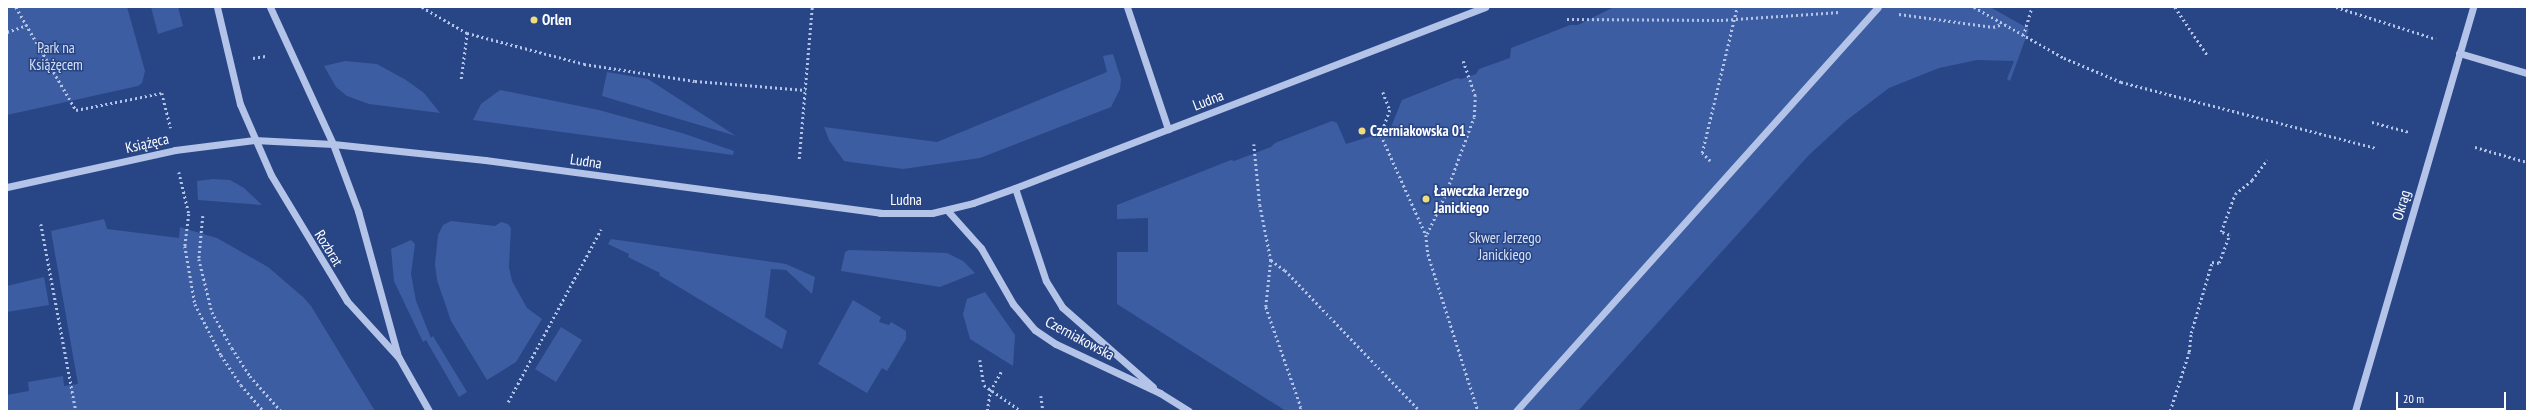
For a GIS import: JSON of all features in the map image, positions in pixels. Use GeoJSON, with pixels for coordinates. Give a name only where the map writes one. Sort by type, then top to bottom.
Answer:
{"type":"FeatureCollection","features":[{"type":"Feature","properties":{"kind":"street","name":"Rozbrat"},"geometry":{"type":"LineString","coordinates":[[217,7],[240,104],[254,140],[298,224],[347,301],[399,358],[430,411]]}},
{"type":"Feature","properties":{"kind":"street","name":"Rozbrat"},"geometry":{"type":"LineString","coordinates":[[270,7],[333,144],[370,246],[399,358]]}},
{"type":"Feature","properties":{"kind":"street"},"geometry":{"type":"LineString","coordinates":[[1127,7],[1168,129]]}},
{"type":"Feature","properties":{"kind":"street","name":"Ludna"},"geometry":{"type":"LineString","coordinates":[[294,142],[333,144],[485,160],[880,213],[917,213],[947,210],[1015,188],[1485,7]]}},
{"type":"Feature","properties":{"kind":"street"},"geometry":{"type":"LineString","coordinates":[[1516,411],[1878,7]]}},
{"type":"Feature","properties":{"kind":"street","name":"Okrąg"},"geometry":{"type":"LineString","coordinates":[[2355,411],[2473,7]]}},
{"type":"Feature","properties":{"kind":"street"},"geometry":{"type":"LineString","coordinates":[[2459,53],[2527,73]]}},
{"type":"Feature","properties":{"kind":"street","name":"Książęca"},"geometry":{"type":"LineString","coordinates":[[7,187],[175,150],[254,140],[294,142]]}},
{"type":"Feature","properties":{"kind":"street","name":"Czerniakowska"},"geometry":{"type":"LineString","coordinates":[[1015,188],[1046,281],[1062,307],[1160,393]]}},
{"type":"Feature","properties":{"kind":"street","name":"Czerniakowska"},"geometry":{"type":"LineString","coordinates":[[947,210],[980,248],[1013,304],[1035,330],[1056,344],[1160,393],[1189,411]]}},
{"type":"Feature","properties":{"kind":"path"},"geometry":{"type":"LineString","coordinates":[[16,7],[76,110],[162,93],[168,112]]}},
{"type":"Feature","properties":{"kind":"path"},"geometry":{"type":"LineString","coordinates":[[422,7],[467,33],[577,62],[640,74],[806,90]]}},
{"type":"Feature","properties":{"kind":"path"},"geometry":{"type":"LineString","coordinates":[[798,159],[806,90],[812,7]]}},
{"type":"Feature","properties":{"kind":"path"},"geometry":{"type":"LineString","coordinates":[[1725,178],[1702,153],[1737,7]]}},
{"type":"Feature","properties":{"kind":"path"},"geometry":{"type":"LineString","coordinates":[[1974,7],[2023,36],[2121,82],[2377,148]]}},
{"type":"Feature","properties":{"kind":"path"},"geometry":{"type":"LineString","coordinates":[[2023,36],[2032,7]]}},
{"type":"Feature","properties":{"kind":"path"},"geometry":{"type":"LineString","coordinates":[[2176,7],[2208,56]]}},
{"type":"Feature","properties":{"kind":"path"},"geometry":{"type":"LineString","coordinates":[[2336,7],[2436,39]]}},
{"type":"Feature","properties":{"kind":"path"},"geometry":{"type":"LineString","coordinates":[[1567,19],[1734,18],[1873,13],[1905,14],[1993,27],[2002,24]]}},
{"type":"Feature","properties":{"kind":"path"},"geometry":{"type":"LineString","coordinates":[[7,32],[27,25]]}},
{"type":"Feature","properties":{"kind":"path"},"geometry":{"type":"LineString","coordinates":[[461,78],[467,33]]}},
{"type":"Feature","properties":{"kind":"path"},"geometry":{"type":"LineString","coordinates":[[249,59],[273,55]]}},
{"type":"Feature","properties":{"kind":"path"},"geometry":{"type":"LineString","coordinates":[[1426,235],[1444,198],[1474,116],[1475,96],[1463,61]]}},
{"type":"Feature","properties":{"kind":"path"},"geometry":{"type":"LineString","coordinates":[[1383,92],[1390,110],[1381,136],[1426,235],[1428,254],[1478,411]]}},
{"type":"Feature","properties":{"kind":"path"},"geometry":{"type":"LineString","coordinates":[[2372,122],[2409,132]]}},
{"type":"Feature","properties":{"kind":"path"},"geometry":{"type":"LineString","coordinates":[[1254,144],[1260,205],[1271,260],[1266,307],[1300,407],[1299,411]]}},
{"type":"Feature","properties":{"kind":"path"},"geometry":{"type":"LineString","coordinates":[[2475,147],[2527,162]]}},
{"type":"Feature","properties":{"kind":"path"},"geometry":{"type":"LineString","coordinates":[[2170,411],[2189,352],[2191,333],[2212,262],[2219,264],[2229,235],[2221,232],[2235,194],[2252,180],[2267,160]]}},
{"type":"Feature","properties":{"kind":"path"},"geometry":{"type":"LineString","coordinates":[[189,214],[186,260],[200,317],[241,385],[264,411]]}},
{"type":"Feature","properties":{"kind":"path"},"geometry":{"type":"LineString","coordinates":[[203,216],[199,259],[212,312],[250,376],[281,411]]}},
{"type":"Feature","properties":{"kind":"path"},"geometry":{"type":"LineString","coordinates":[[41,224],[76,411]]}},
{"type":"Feature","properties":{"kind":"path"},"geometry":{"type":"LineString","coordinates":[[508,402],[601,229]]}},
{"type":"Feature","properties":{"kind":"path"},"geometry":{"type":"LineString","coordinates":[[1271,260],[1286,270],[1420,411]]}},
{"type":"Feature","properties":{"kind":"path"},"geometry":{"type":"LineString","coordinates":[[980,360],[984,385],[990,391],[1021,411]]}},
{"type":"Feature","properties":{"kind":"path"},"geometry":{"type":"LineString","coordinates":[[987,411],[990,391],[1001,372]]}},
{"type":"Feature","properties":{"kind":"path"},"geometry":{"type":"LineString","coordinates":[[1041,396],[1043,411]]}},
{"type":"Feature","properties":{"kind":"green space","name":"Park na Książęcem"},"geometry":{"type":"Polygon","coordinates":[[[7,7],[127,7],[145,71],[142,83],[138,86],[7,115],[7,7]]]}},
{"type":"Feature","properties":{"kind":"green space"},"geometry":{"type":"Polygon","coordinates":[[[151,7],[178,7],[183,26],[158,34],[151,7]]]}},
{"type":"Feature","properties":{"kind":"green space","name":"Skwer Jerzego Janickiego"},"geometry":{"type":"Polygon","coordinates":[[[1614,7],[1990,7],[2029,29],[2010,81],[2007,79],[2014,61],[1977,60],[1939,68],[1889,88],[1847,120],[1809,155],[1578,411],[1286,411],[1117,304],[1117,252],[1148,252],[1148,218],[1117,219],[1117,205],[1231,160],[1234,161],[1271,147],[1275,143],[1332,121],[1337,123],[1346,144],[1375,135],[1391,127],[1402,100],[1457,78],[1461,79],[1476,74],[1479,69],[1510,58],[1511,48],[1570,25],[1578,25],[1614,7]]]}},
{"type":"Feature","properties":{"kind":"green space"},"geometry":{"type":"Polygon","coordinates":[[[1113,54],[1121,79],[1120,89],[1111,107],[980,158],[903,169],[844,161],[829,140],[824,127],[937,142],[1107,72],[1103,56],[1113,54]]]}},
{"type":"Feature","properties":{"kind":"green space"},"geometry":{"type":"Polygon","coordinates":[[[345,61],[377,64],[406,80],[424,93],[440,113],[369,104],[347,96],[336,87],[324,66],[345,61]]]}},
{"type":"Feature","properties":{"kind":"green space"},"geometry":{"type":"Polygon","coordinates":[[[607,72],[648,79],[736,136],[602,96],[607,72]]]}},
{"type":"Feature","properties":{"kind":"green space"},"geometry":{"type":"Polygon","coordinates":[[[500,90],[599,110],[682,133],[734,151],[733,155],[473,120],[481,104],[500,90]]]}},
{"type":"Feature","properties":{"kind":"green space"},"geometry":{"type":"Polygon","coordinates":[[[213,179],[230,180],[244,188],[262,205],[198,200],[197,181],[213,179]]]}},
{"type":"Feature","properties":{"kind":"green space"},"geometry":{"type":"Polygon","coordinates":[[[104,219],[107,229],[179,238],[180,227],[217,238],[268,267],[303,297],[311,306],[375,411],[7,411],[7,395],[29,391],[28,382],[63,376],[64,386],[78,384],[51,231],[104,219]]]}},
{"type":"Feature","properties":{"kind":"green space"},"geometry":{"type":"Polygon","coordinates":[[[451,221],[495,226],[501,222],[508,224],[511,228],[509,267],[512,281],[527,308],[542,319],[516,362],[487,380],[451,321],[437,280],[435,264],[438,235],[443,225],[451,221]]]}},
{"type":"Feature","properties":{"kind":"green space"},"geometry":{"type":"Polygon","coordinates":[[[611,239],[786,264],[815,277],[812,294],[786,270],[771,269],[765,317],[787,331],[782,349],[659,275],[660,273],[628,257],[629,254],[608,244],[611,239]]]}},
{"type":"Feature","properties":{"kind":"green space"},"geometry":{"type":"Polygon","coordinates":[[[411,240],[415,244],[411,274],[416,301],[431,338],[433,336],[467,392],[459,397],[426,340],[423,342],[394,281],[391,249],[411,240]]]}},
{"type":"Feature","properties":{"kind":"green space"},"geometry":{"type":"Polygon","coordinates":[[[849,250],[947,253],[963,261],[975,273],[940,287],[841,271],[845,252],[849,250]]]}},
{"type":"Feature","properties":{"kind":"green space"},"geometry":{"type":"Polygon","coordinates":[[[44,277],[49,305],[7,312],[7,286],[44,277]]]}},
{"type":"Feature","properties":{"kind":"green space"},"geometry":{"type":"Polygon","coordinates":[[[985,292],[1015,335],[1013,366],[970,339],[963,314],[967,299],[985,292]]]}},
{"type":"Feature","properties":{"kind":"green space"},"geometry":{"type":"Polygon","coordinates":[[[853,300],[886,320],[881,317],[879,322],[889,325],[891,322],[906,331],[906,339],[887,371],[882,368],[867,393],[818,364],[853,300]]]}},
{"type":"Feature","properties":{"kind":"green space"},"geometry":{"type":"Polygon","coordinates":[[[561,327],[582,340],[556,382],[535,369],[561,327]]]}},
{"type":"Feature","properties":{"kind":"place","name":"Orlen"},"geometry":{"type":"Point","coordinates":[534,20]}},
{"type":"Feature","properties":{"kind":"place","name":"Czerniakowska 01"},"geometry":{"type":"Point","coordinates":[1362,131]}},
{"type":"Feature","properties":{"kind":"place","name":"Ławeczka Jerzego Janickiego"},"geometry":{"type":"Point","coordinates":[1426,199]}}]}
